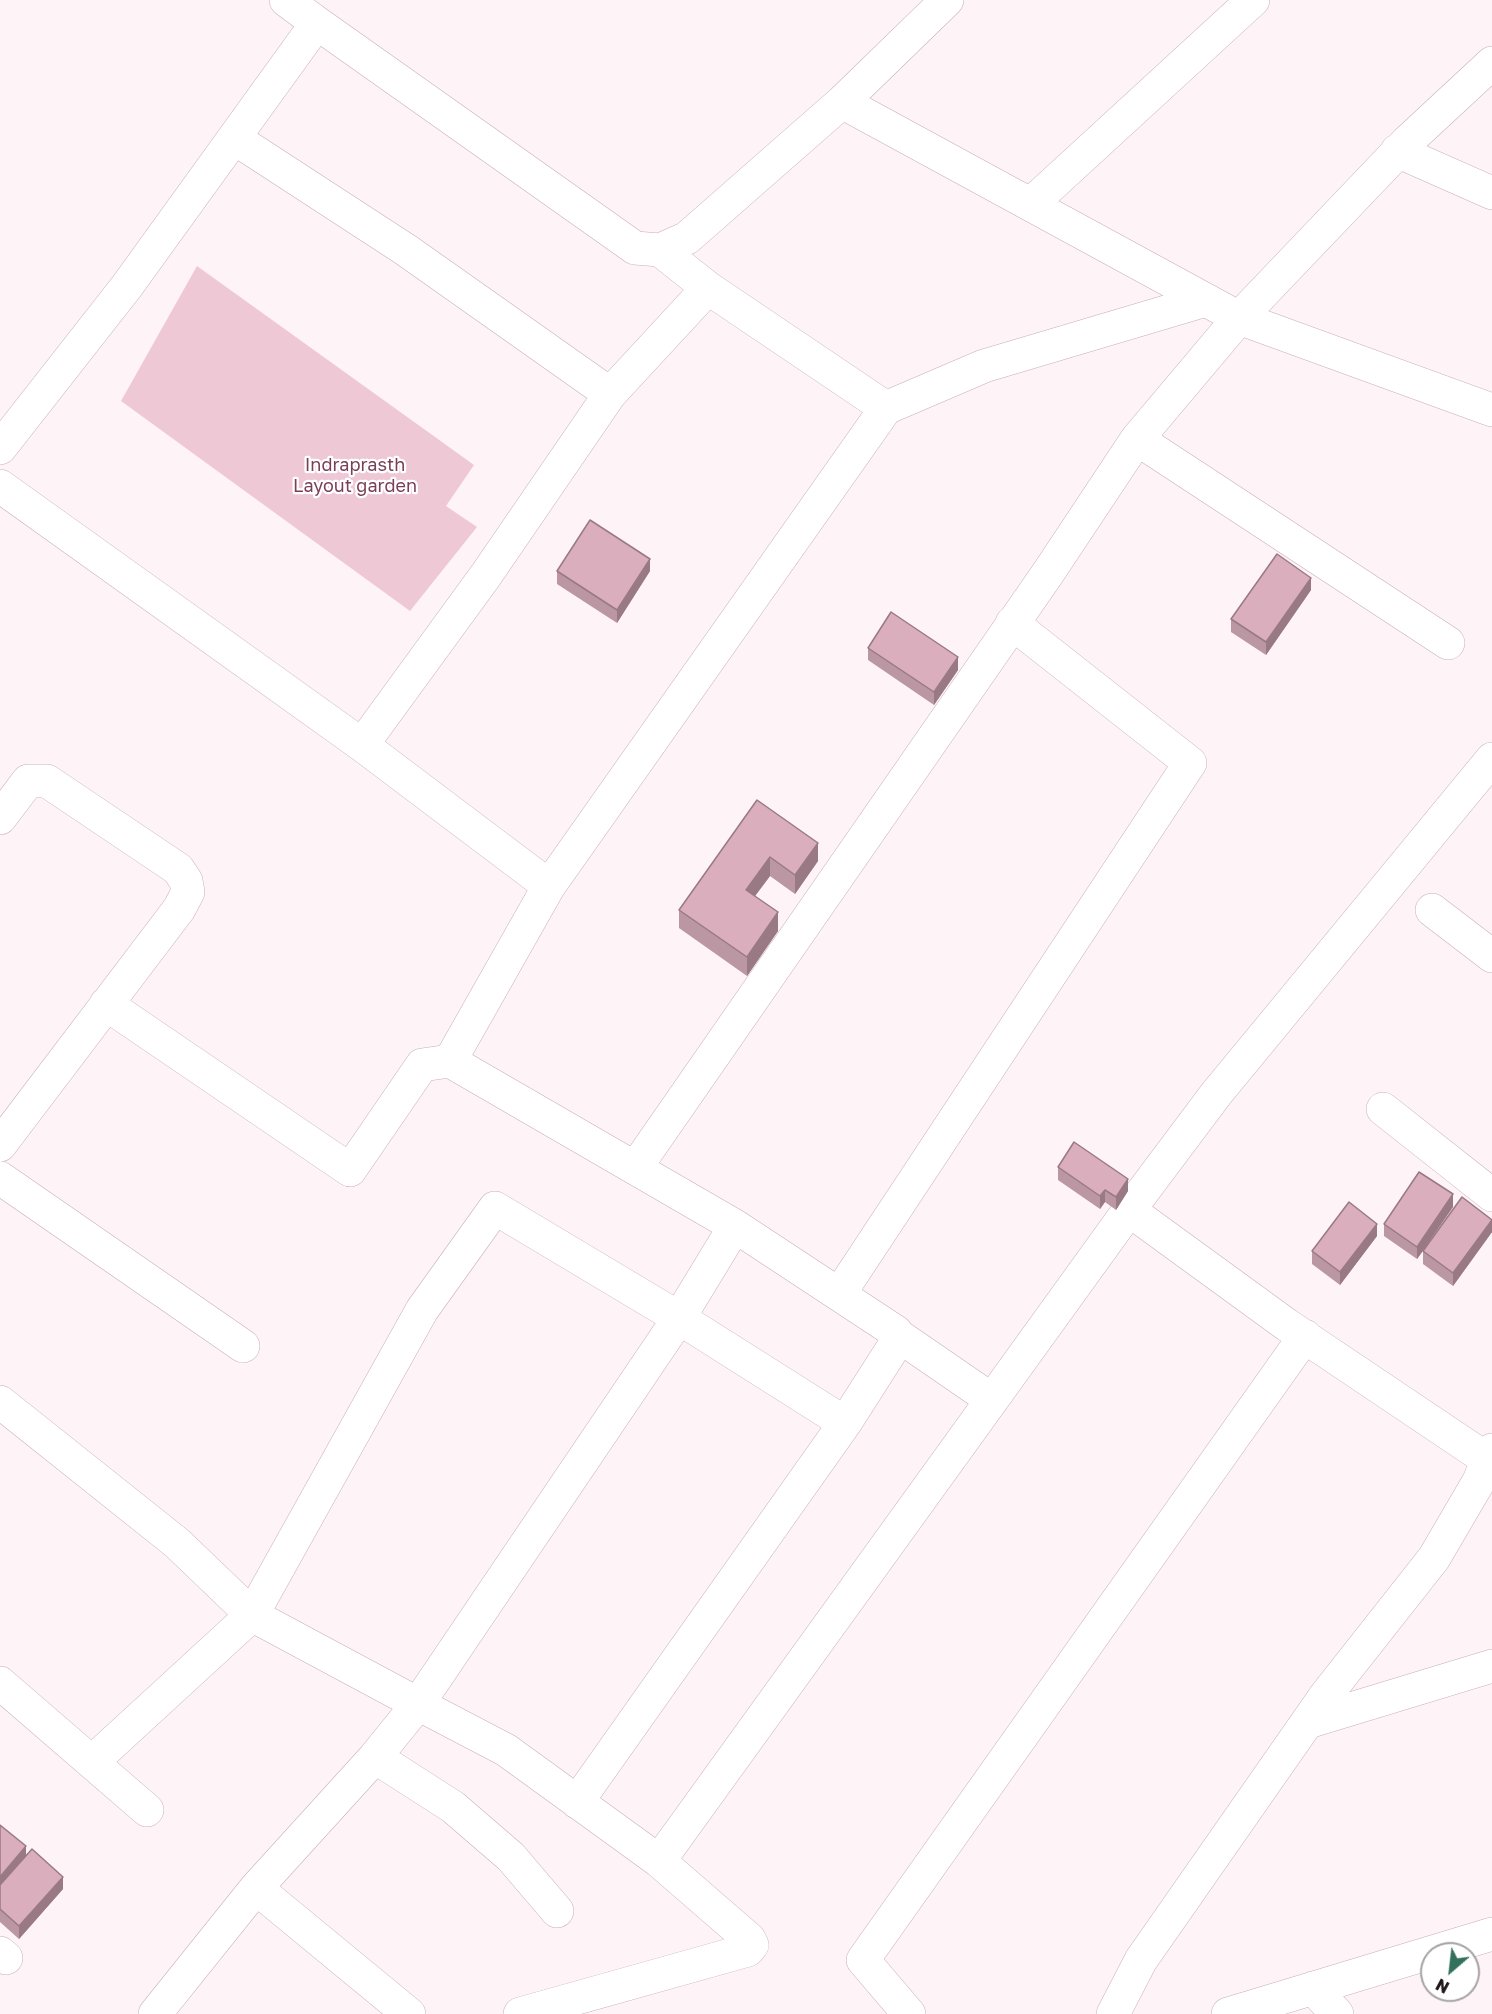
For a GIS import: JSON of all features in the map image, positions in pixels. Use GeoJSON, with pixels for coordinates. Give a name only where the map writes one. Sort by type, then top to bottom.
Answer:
{"type":"FeatureCollection","features":[{"type":"Feature","properties":{"kind":"street"},"geometry":{"type":"LineString","coordinates":[[286,0],[635,248],[660,250],[687,238],[842,102],[947,0]]}},
{"type":"Feature","properties":{"kind":"street"},"geometry":{"type":"LineString","coordinates":[[1032,203],[1253,0]]}},
{"type":"Feature","properties":{"kind":"street"},"geometry":{"type":"LineString","coordinates":[[0,448],[127,285],[317,23]]}},
{"type":"Feature","properties":{"kind":"street"},"geometry":{"type":"LineString","coordinates":[[636,1167],[1137,439],[1239,318],[1397,151],[1492,63]]}},
{"type":"Feature","properties":{"kind":"street"},"geometry":{"type":"LineString","coordinates":[[842,102],[1032,203],[1239,318],[1492,410]]}},
{"type":"Feature","properties":{"kind":"street"},"geometry":{"type":"LineString","coordinates":[[234,138],[406,250],[610,394]]}},
{"type":"Feature","properties":{"kind":"street"},"geometry":{"type":"LineString","coordinates":[[1397,151],[1492,193]]}},
{"type":"Feature","properties":{"kind":"street"},"geometry":{"type":"LineString","coordinates":[[660,250],[708,288],[886,408]]}},
{"type":"Feature","properties":{"kind":"street"},"geometry":{"type":"LineString","coordinates":[[362,745],[486,575],[610,394],[708,288]]}},
{"type":"Feature","properties":{"kind":"street"},"geometry":{"type":"LineString","coordinates":[[450,1061],[549,886],[886,408],[984,366],[1206,300]]}},
{"type":"Feature","properties":{"kind":"street"},"geometry":{"type":"LineString","coordinates":[[1137,439],[1448,643]]}},
{"type":"Feature","properties":{"kind":"street"},"geometry":{"type":"LineString","coordinates":[[0,486],[362,745],[549,886]]}},
{"type":"Feature","properties":{"kind":"street"},"geometry":{"type":"LineString","coordinates":[[840,1293],[1190,763],[1012,623]]}},
{"type":"Feature","properties":{"kind":"street"},"geometry":{"type":"LineString","coordinates":[[658,1861],[1129,1210],[1216,1094],[1492,759]]}},
{"type":"Feature","properties":{"kind":"street"},"geometry":{"type":"LineString","coordinates":[[0,818],[28,781],[47,781],[178,869],[186,881],[188,892],[179,909],[0,1145]]}},
{"type":"Feature","properties":{"kind":"street"},"geometry":{"type":"LineString","coordinates":[[1432,910],[1492,956]]}},
{"type":"Feature","properties":{"kind":"street"},"geometry":{"type":"LineString","coordinates":[[106,1004],[350,1170],[422,1065],[450,1061],[735,1226],[840,1293],[992,1400]]}},
{"type":"Feature","properties":{"kind":"street"},"geometry":{"type":"LineString","coordinates":[[1383,1109],[1492,1195]]}},
{"type":"Feature","properties":{"kind":"street"},"geometry":{"type":"LineString","coordinates":[[0,1178],[243,1346]]}},
{"type":"Feature","properties":{"kind":"street"},"geometry":{"type":"LineString","coordinates":[[92,1762],[252,1615],[422,1310],[495,1208],[679,1318],[845,1423]]}},
{"type":"Feature","properties":{"kind":"street"},"geometry":{"type":"LineString","coordinates":[[1113,2014],[1141,1960],[1308,1722],[1434,1558],[1479,1481],[1490,1455],[1305,1336],[1129,1210]]}},
{"type":"Feature","properties":{"kind":"street"},"geometry":{"type":"LineString","coordinates":[[155,2014],[256,1888],[375,1757],[418,1704],[679,1318],[735,1226]]}},
{"type":"Feature","properties":{"kind":"street"},"geometry":{"type":"LineString","coordinates":[[577,1802],[845,1423],[899,1336]]}},
{"type":"Feature","properties":{"kind":"street"},"geometry":{"type":"LineString","coordinates":[[909,2014],[863,1960],[1305,1336]]}},
{"type":"Feature","properties":{"kind":"street"},"geometry":{"type":"LineString","coordinates":[[0,1402],[177,1543],[252,1615],[506,1750],[658,1861],[749,1939],[752,1945],[748,1950],[520,2014]]}},
{"type":"Feature","properties":{"kind":"street"},"geometry":{"type":"LineString","coordinates":[[1308,1722],[1492,1666]]}},
{"type":"Feature","properties":{"kind":"street"},"geometry":{"type":"LineString","coordinates":[[0,1683],[147,1810]]}},
{"type":"Feature","properties":{"kind":"street"},"geometry":{"type":"LineString","coordinates":[[375,1757],[453,1807],[511,1857],[558,1911]]}},
{"type":"Feature","properties":{"kind":"street"},"geometry":{"type":"LineString","coordinates":[[256,1888],[409,2014]]}},
{"type":"Feature","properties":{"kind":"street"},"geometry":{"type":"LineString","coordinates":[[1228,2014],[1492,1934]]}},
{"type":"Feature","properties":{"kind":"street"},"geometry":{"type":"LineString","coordinates":[[1313,1988],[1337,2014]]}},
{"type":"Feature","properties":{"kind":"green space","name":"Indraprasth Layout garden"},"geometry":{"type":"Polygon","coordinates":[[[197,266],[474,465],[446,506],[477,527],[410,611],[121,401],[197,266]]]}},
{"type":"Feature","properties":{"kind":"building"},"geometry":{"type":"Polygon","coordinates":[[[590,520],[650,559],[617,610],[557,571],[590,520]]]}},
{"type":"Feature","properties":{"kind":"building"},"geometry":{"type":"Polygon","coordinates":[[[1277,554],[1311,578],[1266,642],[1231,619],[1277,554]]]}},
{"type":"Feature","properties":{"kind":"building"},"geometry":{"type":"Polygon","coordinates":[[[891,612],[958,657],[934,692],[868,648],[891,612]]]}},
{"type":"Feature","properties":{"kind":"building"},"geometry":{"type":"Polygon","coordinates":[[[757,800],[818,843],[795,875],[770,857],[746,890],[778,912],[747,957],[679,910],[757,800]]]}},
{"type":"Feature","properties":{"kind":"building"},"geometry":{"type":"Polygon","coordinates":[[[1074,1142],[1128,1179],[1116,1197],[1105,1190],[1100,1196],[1058,1167],[1074,1142]]]}},
{"type":"Feature","properties":{"kind":"building"},"geometry":{"type":"Polygon","coordinates":[[[1419,1172],[1453,1194],[1417,1247],[1384,1224],[1419,1172]]]}},
{"type":"Feature","properties":{"kind":"building"},"geometry":{"type":"Polygon","coordinates":[[[1462,1197],[1492,1220],[1453,1273],[1423,1251],[1462,1197]]]}},
{"type":"Feature","properties":{"kind":"building"},"geometry":{"type":"Polygon","coordinates":[[[1349,1202],[1377,1224],[1340,1272],[1312,1251],[1349,1202]]]}},
{"type":"Feature","properties":{"kind":"building"},"geometry":{"type":"Polygon","coordinates":[[[0,1825],[26,1846],[0,1877],[0,1825]]]}},
{"type":"Feature","properties":{"kind":"building"},"geometry":{"type":"Polygon","coordinates":[[[32,1849],[63,1877],[19,1926],[0,1909],[0,1885],[32,1849]]]}}]}
